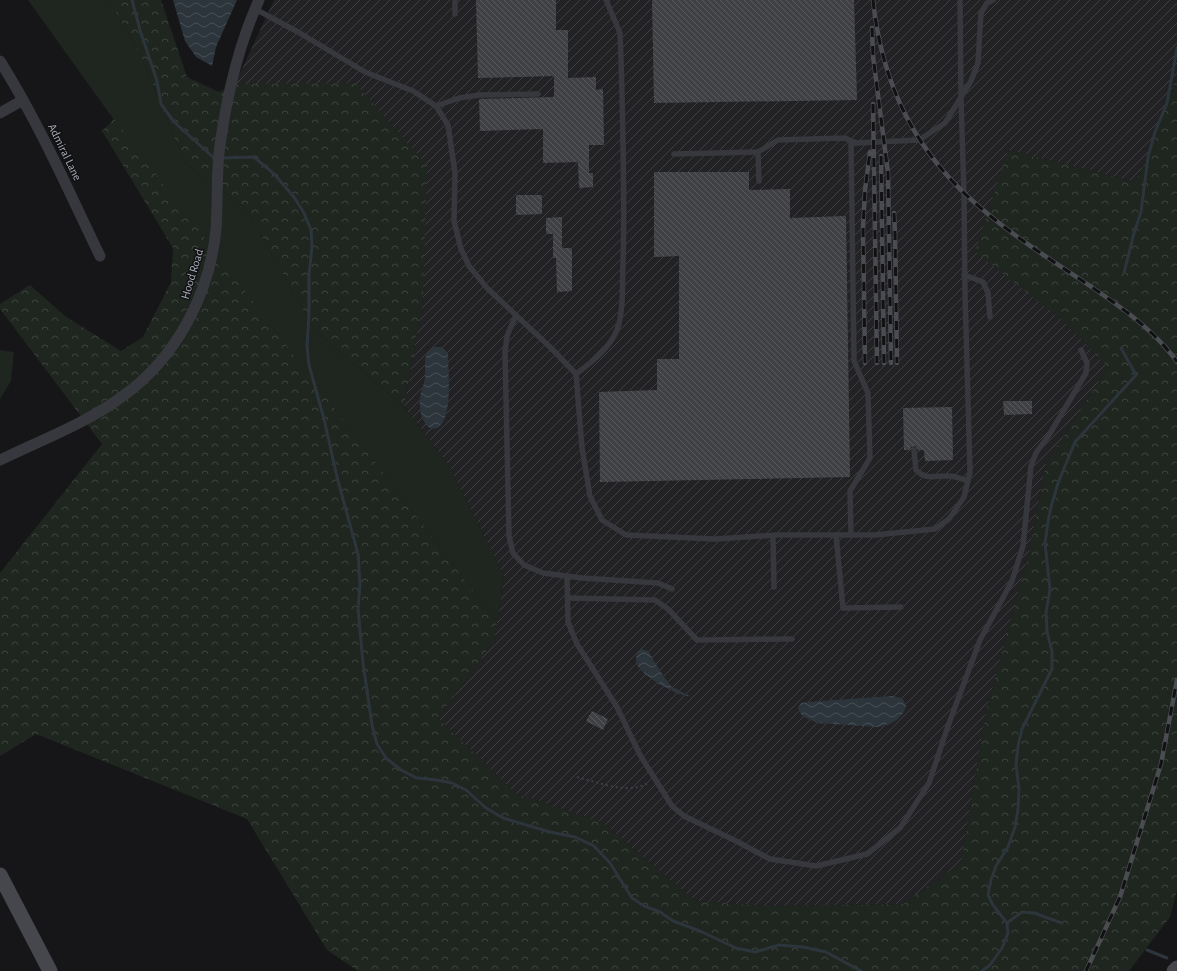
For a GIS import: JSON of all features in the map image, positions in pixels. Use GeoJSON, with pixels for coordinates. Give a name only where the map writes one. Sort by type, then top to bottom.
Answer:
{"type":"FeatureCollection","features":[{"type":"Feature","properties":{"kind":"street","name":"Hood Road"},"geometry":{"type":"LineString","coordinates":[[0,460],[93,415],[137,385],[165,356],[180,335],[192,314],[208,273],[214,245],[220,146],[228,93],[245,33],[257,4]]}},
{"type":"Feature","properties":{"kind":"street","name":"Admiral Lane"},"geometry":{"type":"LineString","coordinates":[[0,61],[54,158],[100,256]]}},
{"type":"Feature","properties":{"kind":"street"},"geometry":{"type":"LineString","coordinates":[[0,113],[23,100]]}},
{"type":"Feature","properties":{"kind":"street"},"geometry":{"type":"LineString","coordinates":[[0,875],[50,971]]}},
{"type":"Feature","properties":{"kind":"street"},"geometry":{"type":"LineString","coordinates":[[1174,971],[1177,968]]}},
{"type":"Feature","properties":{"kind":"lane"},"geometry":{"type":"LineString","coordinates":[[454,0],[455,14]]}},
{"type":"Feature","properties":{"kind":"lane"},"geometry":{"type":"LineString","coordinates":[[576,374],[597,358],[610,342],[617,330],[621,311],[624,239],[620,33],[606,0]]}},
{"type":"Feature","properties":{"kind":"lane"},"geometry":{"type":"LineString","coordinates":[[257,4],[298,32],[365,72],[413,91],[436,106],[448,125],[455,173],[454,221],[461,249],[469,266],[487,288],[576,374],[582,448],[590,496],[602,520],[626,535],[716,539],[773,536],[875,535],[935,529],[949,519],[964,497],[970,464],[964,275],[960,0]]}},
{"type":"Feature","properties":{"kind":"lane"},"geometry":{"type":"LineString","coordinates":[[674,154],[758,152],[778,140],[845,138],[856,143],[920,140],[945,123],[971,81],[978,63],[981,13],[993,0]]}},
{"type":"Feature","properties":{"kind":"lane"},"geometry":{"type":"LineString","coordinates":[[436,106],[460,98],[479,95],[538,94]]}},
{"type":"Feature","properties":{"kind":"lane"},"geometry":{"type":"LineString","coordinates":[[851,535],[850,491],[870,458],[868,393],[854,361],[852,141]]}},
{"type":"Feature","properties":{"kind":"lane"},"geometry":{"type":"LineString","coordinates":[[758,152],[759,181]]}},
{"type":"Feature","properties":{"kind":"lane"},"geometry":{"type":"LineString","coordinates":[[964,275],[983,282],[988,293],[990,317]]}},
{"type":"Feature","properties":{"kind":"lane"},"geometry":{"type":"LineString","coordinates":[[516,315],[507,336],[505,352],[509,536],[513,553],[524,565],[543,573],[658,583],[672,589]]}},
{"type":"Feature","properties":{"kind":"lane"},"geometry":{"type":"LineString","coordinates":[[567,576],[568,622],[577,644],[617,707],[640,755],[672,806],[684,816],[770,859],[816,866],[867,854],[900,828],[929,783],[948,726],[980,640],[1012,580],[1023,546],[1031,466],[1036,453],[1049,435],[1086,373],[1086,363],[1081,350]]}},
{"type":"Feature","properties":{"kind":"lane"},"geometry":{"type":"LineString","coordinates":[[914,450],[916,470],[921,475],[928,477],[949,476],[968,481]]}},
{"type":"Feature","properties":{"kind":"lane"},"geometry":{"type":"LineString","coordinates":[[836,535],[843,608],[901,607]]}},
{"type":"Feature","properties":{"kind":"lane"},"geometry":{"type":"LineString","coordinates":[[773,536],[774,587]]}},
{"type":"Feature","properties":{"kind":"lane"},"geometry":{"type":"LineString","coordinates":[[568,598],[655,600],[668,609],[697,640],[792,639]]}},
{"type":"Feature","properties":{"kind":"path"},"geometry":{"type":"LineString","coordinates":[[577,777],[622,788],[644,786],[655,778]]}},
{"type":"Feature","properties":{"kind":"shaded area"},"geometry":{"type":"Polygon","coordinates":[[[274,0],[1177,0],[1177,75],[1148,157],[1135,182],[1008,150],[1062,320],[1108,367],[1046,464],[1029,553],[986,712],[961,863],[903,904],[768,906],[695,901],[603,823],[515,793],[438,718],[494,641],[504,576],[449,466],[404,407],[423,299],[235,84],[274,0]]]}},
{"type":"Feature","properties":{"kind":"green space"},"geometry":{"type":"Polygon","coordinates":[[[28,0],[109,0],[140,54],[185,163],[245,207],[314,329],[404,407],[449,466],[504,576],[497,622],[114,120],[28,0]]]}},
{"type":"Feature","properties":{"kind":"green space"},"geometry":{"type":"Polygon","coordinates":[[[109,0],[161,0],[187,77],[219,92],[235,84],[355,83],[427,165],[423,299],[404,407],[314,329],[245,207],[185,163],[140,54],[109,0]]]}},
{"type":"Feature","properties":{"kind":"green space"},"geometry":{"type":"Polygon","coordinates":[[[1177,75],[1177,890],[1170,917],[1129,971],[358,971],[327,950],[247,819],[36,734],[0,756],[0,573],[102,444],[0,309],[0,304],[30,285],[65,316],[121,351],[143,337],[171,282],[173,248],[102,131],[114,119],[497,622],[494,641],[438,718],[515,793],[603,823],[695,901],[768,906],[903,904],[961,863],[986,712],[1029,553],[1046,464],[1108,367],[1062,320],[975,252],[1008,150],[1135,182],[1148,157],[1177,75]]]}},
{"type":"Feature","properties":{"kind":"green space"},"geometry":{"type":"Polygon","coordinates":[[[0,350],[14,352],[11,381],[0,399],[0,350]]]}},
{"type":"Feature","properties":{"kind":"water"},"geometry":{"type":"Polygon","coordinates":[[[173,0],[237,0],[216,47],[212,66],[196,57],[185,41],[173,0]]]}},
{"type":"Feature","properties":{"kind":"water"},"geometry":{"type":"Polygon","coordinates":[[[434,347],[442,347],[448,353],[449,384],[448,407],[446,414],[443,422],[435,429],[431,428],[424,421],[421,414],[420,402],[420,395],[425,377],[425,358],[434,347]]]}},
{"type":"Feature","properties":{"kind":"water"},"geometry":{"type":"Polygon","coordinates":[[[641,649],[648,651],[671,686],[690,696],[671,690],[656,682],[644,673],[638,667],[636,661],[637,653],[641,649]]]}},
{"type":"Feature","properties":{"kind":"water"},"geometry":{"type":"Polygon","coordinates":[[[892,696],[901,698],[904,701],[906,706],[904,712],[898,719],[890,724],[878,727],[817,723],[802,716],[798,708],[801,703],[807,702],[892,696]]]}},
{"type":"Feature","properties":{"kind":"building"},"geometry":{"type":"Polygon","coordinates":[[[476,0],[556,0],[556,30],[568,30],[568,78],[596,77],[596,90],[603,89],[604,145],[589,145],[589,173],[593,173],[593,187],[579,188],[578,162],[543,163],[543,129],[480,131],[479,99],[554,97],[554,76],[478,78],[476,0]]]}},
{"type":"Feature","properties":{"kind":"building"},"geometry":{"type":"Polygon","coordinates":[[[652,0],[854,0],[857,100],[654,103],[652,0]]]}},
{"type":"Feature","properties":{"kind":"building"},"geometry":{"type":"Polygon","coordinates":[[[654,172],[749,172],[749,190],[790,189],[790,218],[846,216],[850,477],[600,482],[599,392],[657,390],[657,359],[679,359],[679,256],[654,257],[654,172]]]}},
{"type":"Feature","properties":{"kind":"building"},"geometry":{"type":"Polygon","coordinates":[[[516,195],[542,195],[542,214],[516,215],[516,195]]]}},
{"type":"Feature","properties":{"kind":"building"},"geometry":{"type":"Polygon","coordinates":[[[562,217],[562,248],[572,248],[572,291],[557,292],[556,258],[553,258],[553,234],[546,234],[546,218],[562,217]]]}},
{"type":"Feature","properties":{"kind":"building"},"geometry":{"type":"Polygon","coordinates":[[[1003,401],[1032,401],[1032,414],[1004,415],[1003,401]]]}},
{"type":"Feature","properties":{"kind":"building"},"geometry":{"type":"Polygon","coordinates":[[[952,407],[953,460],[925,461],[924,450],[918,450],[915,446],[911,447],[910,450],[904,450],[903,408],[952,407]]]}},
{"type":"Feature","properties":{"kind":"building"},"geometry":{"type":"Polygon","coordinates":[[[592,711],[608,719],[603,730],[586,721],[592,711]]]}},
{"type":"Feature","properties":{"kind":"waterway"},"geometry":{"type":"LineString","coordinates":[[132,0],[140,30],[157,81],[161,104],[174,122],[214,158],[216,158]]}},
{"type":"Feature","properties":{"kind":"waterway"},"geometry":{"type":"LineString","coordinates":[[1124,273],[1141,212],[1148,157],[1155,132],[1167,103],[1177,48]]}},
{"type":"Feature","properties":{"kind":"waterway"},"geometry":{"type":"LineString","coordinates":[[222,158],[254,157],[274,174],[294,197],[304,213],[311,230],[312,246],[309,275],[307,346],[309,365],[358,554],[360,584],[358,609],[363,663],[372,725],[377,744],[386,758],[401,770],[417,778],[452,783],[466,790],[486,808],[503,818],[550,832],[575,837],[594,846],[610,863],[632,898],[644,906],[660,912],[673,921],[700,931],[736,948],[755,952],[779,945],[803,947],[826,952],[861,971]]}},
{"type":"Feature","properties":{"kind":"waterway"},"geometry":{"type":"LineString","coordinates":[[982,971],[990,965],[1002,948],[1008,933],[1007,923],[993,905],[988,895],[996,866],[1008,847],[1015,827],[1019,789],[1016,764],[1022,729],[1052,669],[1052,652],[1047,631],[1046,613],[1050,589],[1045,543],[1051,507],[1058,483],[1075,442],[1136,375],[1121,348]]}},
{"type":"Feature","properties":{"kind":"waterway"},"geometry":{"type":"LineString","coordinates":[[1007,923],[1022,912],[1034,913],[1062,923]]}},
{"type":"Feature","properties":{"kind":"waterway"},"geometry":{"type":"LineString","coordinates":[[1147,950],[1167,958]]}},
{"type":"Feature","properties":{"kind":"railway"},"geometry":{"type":"LineString","coordinates":[[873,0],[885,61],[894,89],[906,116],[938,165],[959,188],[995,220],[1141,323],[1158,339],[1177,362]]}},
{"type":"Feature","properties":{"kind":"railway"},"geometry":{"type":"LineString","coordinates":[[872,28],[873,56],[888,173],[891,363]]}},
{"type":"Feature","properties":{"kind":"railway"},"geometry":{"type":"LineString","coordinates":[[873,104],[877,363]]}},
{"type":"Feature","properties":{"kind":"railway"},"geometry":{"type":"LineString","coordinates":[[865,363],[863,228],[865,190],[870,152]]}},
{"type":"Feature","properties":{"kind":"railway"},"geometry":{"type":"LineString","coordinates":[[881,156],[884,363]]}},
{"type":"Feature","properties":{"kind":"railway"},"geometry":{"type":"LineString","coordinates":[[894,213],[897,363]]}},
{"type":"Feature","properties":{"kind":"railway"},"geometry":{"type":"LineString","coordinates":[[1086,971],[1120,897],[1161,764],[1177,680]]}}]}
